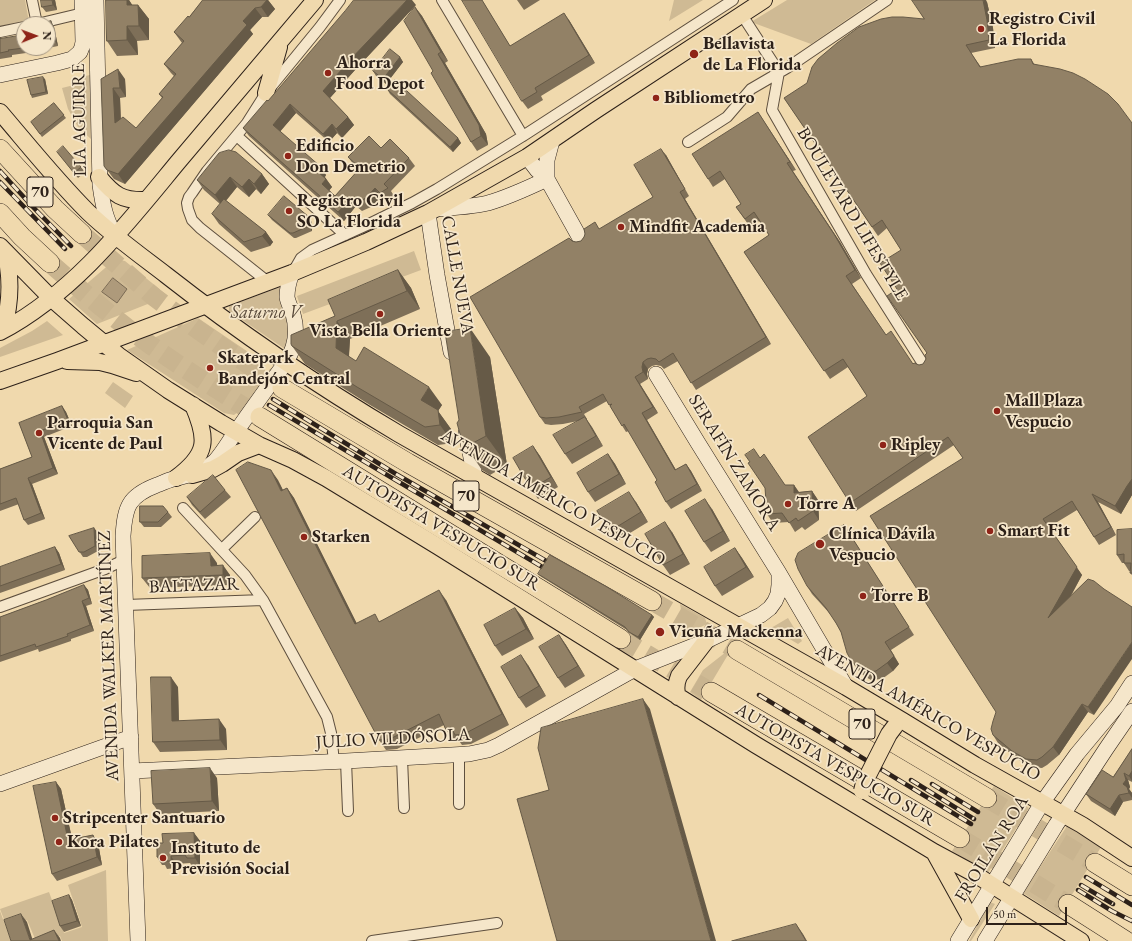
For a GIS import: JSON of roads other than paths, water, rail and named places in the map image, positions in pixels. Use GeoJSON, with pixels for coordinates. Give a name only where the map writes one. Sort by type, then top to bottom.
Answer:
{"type":"FeatureCollection","features":[{"type":"Feature","properties":{"kind":"highway","name":"70"},"geometry":{"type":"LineString","coordinates":[[0,149],[51,204],[82,234]]}},
{"type":"Feature","properties":{"kind":"highway","name":"70"},"geometry":{"type":"LineString","coordinates":[[0,213],[22,237],[50,263]]}},
{"type":"Feature","properties":{"kind":"highway","name":"70"},"geometry":{"type":"LineString","coordinates":[[282,388],[402,459],[652,601]]}},
{"type":"Feature","properties":{"kind":"highway","name":"AUTOPISTA VESPUCIO SUR"},"geometry":{"type":"LineString","coordinates":[[260,418],[513,572],[621,640]]}},
{"type":"Feature","properties":{"kind":"highway","name":"70"},"geometry":{"type":"LineString","coordinates":[[737,650],[987,798]]}},
{"type":"Feature","properties":{"kind":"highway","name":"AUTOPISTA VESPUCIO SUR"},"geometry":{"type":"LineString","coordinates":[[711,692],[960,838]]}},
{"type":"Feature","properties":{"kind":"highway"},"geometry":{"type":"LineString","coordinates":[[1095,863],[1132,886]]}},
{"type":"Feature","properties":{"kind":"highway"},"geometry":{"type":"LineString","coordinates":[[1068,904],[1126,941]]}},
{"type":"Feature","properties":{"kind":"main road","name":"LIA AGUIRRE"},"geometry":{"type":"LineString","coordinates":[[96,0],[99,177],[104,209],[107,220],[115,236]]}},
{"type":"Feature","properties":{"kind":"main road"},"geometry":{"type":"LineString","coordinates":[[1,331],[51,298],[86,268],[146,200],[315,0]]}},
{"type":"Feature","properties":{"kind":"main road"},"geometry":{"type":"LineString","coordinates":[[0,382],[292,273],[366,242],[432,211],[552,141],[596,110],[742,15],[758,2]]}},
{"type":"Feature","properties":{"kind":"main road","name":"LIA AGUIRRE"},"geometry":{"type":"LineString","coordinates":[[0,75],[57,64],[72,59],[76,56],[82,47],[83,42],[83,6]]}},
{"type":"Feature","properties":{"kind":"main road"},"geometry":{"type":"LineString","coordinates":[[266,93],[273,64],[283,38]]}},
{"type":"Feature","properties":{"kind":"main road","name":"AVENIDA AMÉRICO VESPUCIO"},"geometry":{"type":"LineString","coordinates":[[0,112],[61,183],[115,236],[206,306],[312,380],[367,415],[846,687],[899,723],[1082,825],[1132,858]]}},
{"type":"Feature","properties":{"kind":"main road"},"geometry":{"type":"LineString","coordinates":[[547,179],[547,160],[552,141]]}},
{"type":"Feature","properties":{"kind":"main road"},"geometry":{"type":"LineString","coordinates":[[528,156],[537,170],[547,179],[581,240]]}},
{"type":"Feature","properties":{"kind":"main road"},"geometry":{"type":"LineString","coordinates":[[99,177],[108,187],[126,199],[146,200]]}},
{"type":"Feature","properties":{"kind":"main road"},"geometry":{"type":"LineString","coordinates":[[432,211],[487,203],[547,179]]}},
{"type":"Feature","properties":{"kind":"main road","name":"CALLE NUEVA"},"geometry":{"type":"LineString","coordinates":[[432,211],[437,275],[453,364]]}},
{"type":"Feature","properties":{"kind":"main road"},"geometry":{"type":"LineString","coordinates":[[2,249],[51,298],[104,344],[193,406],[259,445],[293,460],[326,478],[678,697],[934,852],[973,873],[1081,941]]}},
{"type":"Feature","properties":{"kind":"main road"},"geometry":{"type":"LineString","coordinates":[[1,331],[8,312],[10,291],[9,270],[2,249]]}},
{"type":"Feature","properties":{"kind":"main road","name":"AVENIDA WALKER MARTÍNEZ"},"geometry":{"type":"LineString","coordinates":[[138,941],[123,536],[124,520],[127,508],[143,491],[176,478],[192,475],[204,469],[215,460],[226,448],[286,362],[294,346],[295,335],[295,324],[287,296],[288,285],[292,273]]}},
{"type":"Feature","properties":{"kind":"main road"},"geometry":{"type":"LineString","coordinates":[[57,361],[78,360],[100,362],[148,376]]}},
{"type":"Feature","properties":{"kind":"main road","name":"SERAFÍN ZAMORA"},"geometry":{"type":"LineString","coordinates":[[656,374],[779,573],[846,687]]}},
{"type":"Feature","properties":{"kind":"main road"},"geometry":{"type":"LineString","coordinates":[[176,478],[196,459],[202,447],[202,430],[193,406]]}},
{"type":"Feature","properties":{"kind":"main road"},"geometry":{"type":"LineString","coordinates":[[463,418],[475,477]]}},
{"type":"Feature","properties":{"kind":"main road"},"geometry":{"type":"LineString","coordinates":[[192,475],[213,469],[244,450],[259,445]]}},
{"type":"Feature","properties":{"kind":"main road"},"geometry":{"type":"LineString","coordinates":[[635,669],[706,641],[761,615],[770,608],[778,594],[779,573]]}},
{"type":"Feature","properties":{"kind":"main road"},"geometry":{"type":"LineString","coordinates":[[678,697],[676,688],[679,676],[706,641]]}},
{"type":"Feature","properties":{"kind":"main road","name":"JULIO VILDÓSOLA"},"geometry":{"type":"LineString","coordinates":[[132,771],[340,762],[478,753],[494,748],[526,731],[635,669]]}},
{"type":"Feature","properties":{"kind":"main road","name":"FROILÁN ROA"},"geometry":{"type":"LineString","coordinates":[[958,941],[1042,804],[1077,754],[1117,706],[1132,682]]}},
{"type":"Feature","properties":{"kind":"main road"},"geometry":{"type":"LineString","coordinates":[[986,941],[1063,815],[1132,711]]}},
{"type":"Feature","properties":{"kind":"main road"},"geometry":{"type":"LineString","coordinates":[[867,812],[863,801],[862,791],[865,780],[889,734],[899,723]]}},
{"type":"Feature","properties":{"kind":"main road"},"geometry":{"type":"LineString","coordinates":[[0,784],[131,737]]}},
{"type":"Feature","properties":{"kind":"main road"},"geometry":{"type":"LineString","coordinates":[[934,852],[971,919]]}},
{"type":"Feature","properties":{"kind":"street"},"geometry":{"type":"LineString","coordinates":[[32,0],[35,16]]}},
{"type":"Feature","properties":{"kind":"street"},"geometry":{"type":"LineString","coordinates":[[268,282],[200,228],[192,220],[187,203],[192,192],[207,171],[237,136],[250,119],[266,93],[340,0]]}},
{"type":"Feature","properties":{"kind":"street"},"geometry":{"type":"LineString","coordinates":[[442,0],[523,136]]}},
{"type":"Feature","properties":{"kind":"street"},"geometry":{"type":"LineString","coordinates":[[292,273],[301,258],[316,247],[345,235],[420,199],[465,173],[733,0]]}},
{"type":"Feature","properties":{"kind":"street"},"geometry":{"type":"LineString","coordinates":[[688,142],[727,117],[752,90],[887,0]]}},
{"type":"Feature","properties":{"kind":"street"},"geometry":{"type":"LineString","coordinates":[[56,17],[83,6]]}},
{"type":"Feature","properties":{"kind":"street"},"geometry":{"type":"LineString","coordinates":[[742,15],[779,72]]}},
{"type":"Feature","properties":{"kind":"street"},"geometry":{"type":"LineString","coordinates":[[0,32],[16,29]]}},
{"type":"Feature","properties":{"kind":"street","name":"BOULEVARD LIFESTYLE"},"geometry":{"type":"LineString","coordinates":[[779,72],[772,110],[866,274],[925,367]]}},
{"type":"Feature","properties":{"kind":"street"},"geometry":{"type":"LineString","coordinates":[[237,136],[345,235]]}},
{"type":"Feature","properties":{"kind":"street","name":"CALLE NUEVA"},"geometry":{"type":"LineString","coordinates":[[420,199],[432,211]]}},
{"type":"Feature","properties":{"kind":"street"},"geometry":{"type":"LineString","coordinates":[[183,508],[245,575],[263,600],[326,716],[340,762],[348,811]]}},
{"type":"Feature","properties":{"kind":"street"},"geometry":{"type":"LineString","coordinates":[[222,549],[254,518]]}},
{"type":"Feature","properties":{"kind":"street"},"geometry":{"type":"LineString","coordinates":[[0,607],[105,569],[124,560]]}},
{"type":"Feature","properties":{"kind":"street","name":"BALTAZAR"},"geometry":{"type":"LineString","coordinates":[[126,605],[263,600]]}},
{"type":"Feature","properties":{"kind":"street"},"geometry":{"type":"LineString","coordinates":[[459,755],[459,804]]}},
{"type":"Feature","properties":{"kind":"street"},"geometry":{"type":"LineString","coordinates":[[402,758],[404,808]]}},
{"type":"Feature","properties":{"kind":"street"},"geometry":{"type":"LineString","coordinates":[[372,941],[497,923]]}},
{"type":"Feature","properties":{"kind":"tunnel"},"geometry":{"type":"LineString","coordinates":[[82,234],[154,297],[198,330],[282,388]]}},
{"type":"Feature","properties":{"kind":"tunnel"},"geometry":{"type":"LineString","coordinates":[[50,263],[98,305],[136,334],[176,363],[260,417]]}},
{"type":"Feature","properties":{"kind":"tunnel"},"geometry":{"type":"LineString","coordinates":[[652,601],[737,650]]}},
{"type":"Feature","properties":{"kind":"tunnel"},"geometry":{"type":"LineString","coordinates":[[621,639],[711,692]]}},
{"type":"Feature","properties":{"kind":"tunnel"},"geometry":{"type":"LineString","coordinates":[[987,798],[1095,863]]}},
{"type":"Feature","properties":{"kind":"tunnel"},"geometry":{"type":"LineString","coordinates":[[960,838],[1068,904]]}},
{"type":"Feature","properties":{"kind":"railway"},"geometry":{"type":"LineString","coordinates":[[0,171],[71,246]]}},
{"type":"Feature","properties":{"kind":"railway"},"geometry":{"type":"LineString","coordinates":[[0,182],[65,249]]}},
{"type":"Feature","properties":{"kind":"railway"},"geometry":{"type":"LineString","coordinates":[[273,399],[396,474],[548,562]]}},
{"type":"Feature","properties":{"kind":"railway"},"geometry":{"type":"LineString","coordinates":[[269,405],[544,568]]}},
{"type":"Feature","properties":{"kind":"railway"},"geometry":{"type":"LineString","coordinates":[[759,695],[971,824]]}},
{"type":"Feature","properties":{"kind":"railway"},"geometry":{"type":"LineString","coordinates":[[911,780],[974,819]]}},
{"type":"Feature","properties":{"kind":"railway"},"geometry":{"type":"LineString","coordinates":[[932,784],[978,812]]}},
{"type":"Feature","properties":{"kind":"railway"},"geometry":{"type":"LineString","coordinates":[[1086,877],[1132,905]]}},
{"type":"Feature","properties":{"kind":"railway"},"geometry":{"type":"LineString","coordinates":[[1081,885],[1113,904]]}},
{"type":"Feature","properties":{"kind":"railway"},"geometry":{"type":"LineString","coordinates":[[1078,890],[1112,911],[1132,921]]}},
{"type":"Feature","properties":{"kind":"place","name":"Registro Civil La Florida"},"geometry":{"type":"Point","coordinates":[981,29]}},
{"type":"Feature","properties":{"kind":"place","name":"Bellavista de La Florida"},"geometry":{"type":"Point","coordinates":[694,54]}},
{"type":"Feature","properties":{"kind":"place","name":"Ahorra Food Depot"},"geometry":{"type":"Point","coordinates":[328,73]}},
{"type":"Feature","properties":{"kind":"place","name":"Bibliometro"},"geometry":{"type":"Point","coordinates":[656,98]}},
{"type":"Feature","properties":{"kind":"place","name":"Edificio Don Demetrio"},"geometry":{"type":"Point","coordinates":[288,156]}},
{"type":"Feature","properties":{"kind":"place","name":"Registro Civil SO La Florida"},"geometry":{"type":"Point","coordinates":[289,211]}},
{"type":"Feature","properties":{"kind":"place","name":"Mindfit Academia"},"geometry":{"type":"Point","coordinates":[621,227]}},
{"type":"Feature","properties":{"kind":"place","name":"Vista Bella Oriente"},"geometry":{"type":"Point","coordinates":[380,314]}},
{"type":"Feature","properties":{"kind":"place","name":"Skatepark Bandejón Central"},"geometry":{"type":"Point","coordinates":[210,368]}},
{"type":"Feature","properties":{"kind":"place","name":"Mall Plaza Vespucio"},"geometry":{"type":"Point","coordinates":[997,411]}},
{"type":"Feature","properties":{"kind":"place","name":"Parroquia San Vicente de Paul"},"geometry":{"type":"Point","coordinates":[39,433]}},
{"type":"Feature","properties":{"kind":"place","name":"Ripley"},"geometry":{"type":"Point","coordinates":[883,445]}},
{"type":"Feature","properties":{"kind":"place","name":"Torre A"},"geometry":{"type":"Point","coordinates":[788,504]}},
{"type":"Feature","properties":{"kind":"place","name":"Smart Fit"},"geometry":{"type":"Point","coordinates":[990,531]}},
{"type":"Feature","properties":{"kind":"place","name":"Starken"},"geometry":{"type":"Point","coordinates":[304,537]}},
{"type":"Feature","properties":{"kind":"place","name":"Clínica Dávila Vespucio"},"geometry":{"type":"Point","coordinates":[820,544]}},
{"type":"Feature","properties":{"kind":"place","name":"Torre B"},"geometry":{"type":"Point","coordinates":[863,596]}},
{"type":"Feature","properties":{"kind":"place","name":"Vicuña Mackenna"},"geometry":{"type":"Point","coordinates":[660,632]}},
{"type":"Feature","properties":{"kind":"place","name":"Stripcenter Santuario"},"geometry":{"type":"Point","coordinates":[55,818]}},
{"type":"Feature","properties":{"kind":"place","name":"Kora Pilates"},"geometry":{"type":"Point","coordinates":[59,842]}},
{"type":"Feature","properties":{"kind":"place","name":"Instituto de Previsión Social"},"geometry":{"type":"Point","coordinates":[163,858]}},
{"type":"Feature","properties":{"kind":"park label","name":"Saturno V"},"geometry":{"type":"Point","coordinates":[266,313]}}]}
